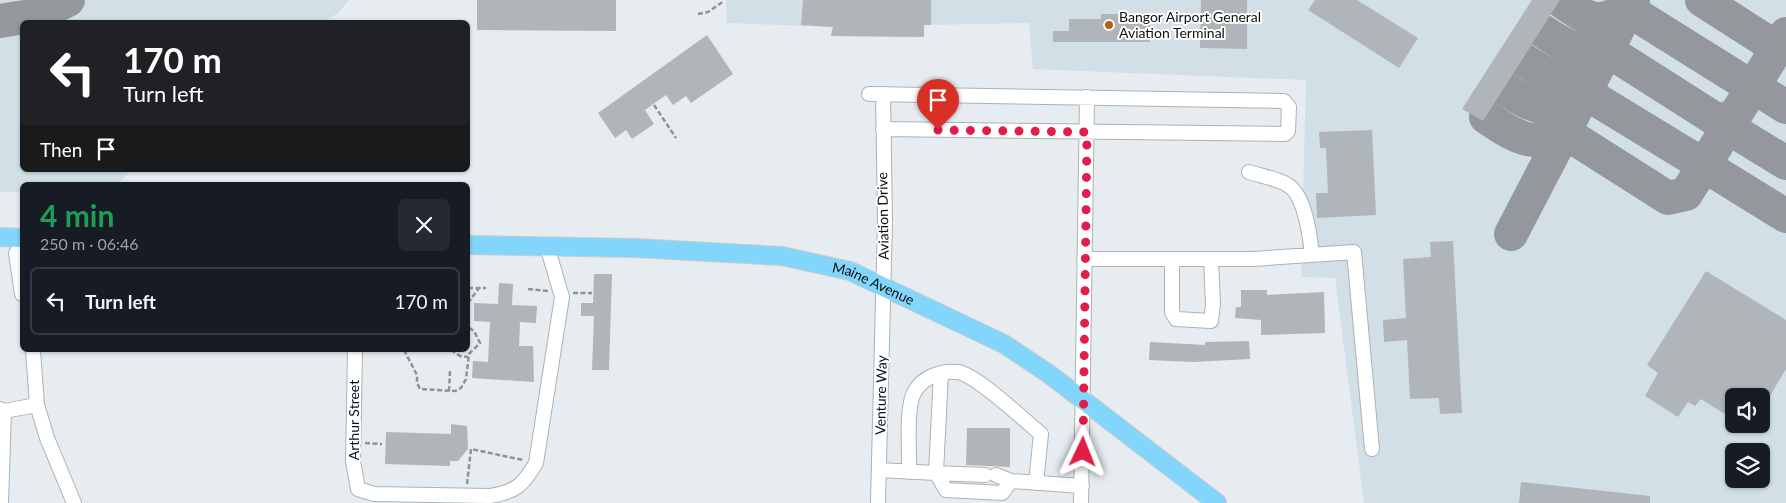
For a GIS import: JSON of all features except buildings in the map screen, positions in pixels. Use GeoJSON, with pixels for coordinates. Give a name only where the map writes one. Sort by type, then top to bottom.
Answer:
{"type":"FeatureCollection","features":[{"type":"Feature","properties":{"kind":"main road"},"geometry":{"type":"LineString","coordinates":[[0,237],[20,238]]}},
{"type":"Feature","properties":{"kind":"main road","name":"Maine Avenue"},"geometry":{"type":"LineString","coordinates":[[470,245],[635,248],[782,256],[850,271],[1004,344],[1084,401],[1217,503]]}},
{"type":"Feature","properties":{"kind":"street"},"geometry":{"type":"LineString","coordinates":[[869,94],[1284,101],[1289,107],[1288,131],[1285,134],[1087,132],[883,136]]}},
{"type":"Feature","properties":{"kind":"street","name":"Aviation Drive"},"geometry":{"type":"LineString","coordinates":[[883,94],[883,288]]}},
{"type":"Feature","properties":{"kind":"street"},"geometry":{"type":"LineString","coordinates":[[1081,503],[1087,97]]}},
{"type":"Feature","properties":{"kind":"street"},"geometry":{"type":"LineString","coordinates":[[1249,172],[1288,184],[1298,195],[1309,229],[1312,255]]}},
{"type":"Feature","properties":{"kind":"street"},"geometry":{"type":"LineString","coordinates":[[465,496],[509,494],[528,476],[536,463],[562,297],[547,246]]}},
{"type":"Feature","properties":{"kind":"street"},"geometry":{"type":"LineString","coordinates":[[20,248],[16,253],[20,280]]}},
{"type":"Feature","properties":{"kind":"street"},"geometry":{"type":"LineString","coordinates":[[1084,259],[1211,259],[1354,252],[1372,449]]}},
{"type":"Feature","properties":{"kind":"street"},"geometry":{"type":"LineString","coordinates":[[1172,259],[1172,312],[1176,319],[1211,321],[1213,304],[1211,259]]}},
{"type":"Feature","properties":{"kind":"street","name":"Venture Way"},"geometry":{"type":"LineString","coordinates":[[878,503],[883,288]]}},
{"type":"Feature","properties":{"kind":"street"},"geometry":{"type":"LineString","coordinates":[[33,352],[37,405],[47,438],[74,503]]}},
{"type":"Feature","properties":{"kind":"street","name":"Arthur Street"},"geometry":{"type":"LineString","coordinates":[[355,352],[353,461],[358,489],[374,494],[465,496]]}},
{"type":"Feature","properties":{"kind":"street"},"geometry":{"type":"LineString","coordinates":[[909,472],[910,406],[914,392],[928,377],[941,373],[959,372],[974,379],[1041,434],[1036,483]]}},
{"type":"Feature","properties":{"kind":"street"},"geometry":{"type":"LineString","coordinates":[[941,373],[936,473],[946,490],[1002,493],[1011,481]]}},
{"type":"Feature","properties":{"kind":"street"},"geometry":{"type":"LineString","coordinates":[[1,503],[2,410],[37,405]]}},
{"type":"Feature","properties":{"kind":"street"},"geometry":{"type":"LineString","coordinates":[[879,470],[991,475],[1011,481],[1082,486]]}},
{"type":"Feature","properties":{"kind":"path"},"geometry":{"type":"LineString","coordinates":[[698,14],[708,12],[724,1]]}},
{"type":"Feature","properties":{"kind":"path"},"geometry":{"type":"LineString","coordinates":[[654,105],[676,138]]}},
{"type":"Feature","properties":{"kind":"path"},"geometry":{"type":"LineString","coordinates":[[470,288],[486,288]]}},
{"type":"Feature","properties":{"kind":"path"},"geometry":{"type":"LineString","coordinates":[[470,300],[479,288]]}},
{"type":"Feature","properties":{"kind":"path"},"geometry":{"type":"LineString","coordinates":[[405,352],[418,375],[417,383],[420,389],[449,391],[461,388],[466,379],[468,357],[480,343],[474,331],[470,328]]}},
{"type":"Feature","properties":{"kind":"path"},"geometry":{"type":"LineString","coordinates":[[455,352],[460,356],[468,357]]}},
{"type":"Feature","properties":{"kind":"path"},"geometry":{"type":"LineString","coordinates":[[449,391],[450,370]]}},
{"type":"Feature","properties":{"kind":"path"},"geometry":{"type":"LineString","coordinates":[[465,496],[471,449],[536,463]]}},
{"type":"Feature","properties":{"kind":"shaded area"},"geometry":{"type":"Polygon","coordinates":[[[0,0],[349,0],[338,13],[326,20],[20,20],[20,172],[130,172],[119,182],[20,182],[20,192],[0,192],[0,0]]]}},
{"type":"Feature","properties":{"kind":"shaded area"},"geometry":{"type":"Polygon","coordinates":[[[726,0],[1786,0],[1786,503],[1364,503],[1335,278],[1301,277],[1306,80],[1033,69],[1029,23],[924,25],[924,37],[831,36],[833,27],[727,23],[726,0]]]}},
{"type":"Feature","properties":{"kind":"taxiway"},"geometry":{"type":"LineString","coordinates":[[0,21],[37,15],[68,0]]}},
{"type":"Feature","properties":{"kind":"taxiway"},"geometry":{"type":"LineString","coordinates":[[1560,0],[1579,13],[1595,19],[1603,19],[1621,12],[1631,4],[1635,14],[1742,81],[1753,81],[1759,77]]}},
{"type":"Feature","properties":{"kind":"taxiway"},"geometry":{"type":"LineString","coordinates":[[1511,234],[1633,0]]}},
{"type":"Feature","properties":{"kind":"taxiway"},"geometry":{"type":"LineString","coordinates":[[1702,0],[1766,41],[1776,42],[1783,39]]}},
{"type":"Feature","properties":{"kind":"taxiway"},"geometry":{"type":"LineString","coordinates":[[1541,30],[1560,42],[1577,49],[1595,47],[1615,35]]}},
{"type":"Feature","properties":{"kind":"taxiway"},"geometry":{"type":"LineString","coordinates":[[1568,124],[1568,132],[1572,137],[1668,198],[1686,194],[1786,34]]}},
{"type":"Feature","properties":{"kind":"taxiway"},"geometry":{"type":"LineString","coordinates":[[1611,42],[1610,48],[1613,54],[1712,117],[1719,121],[1734,116]]}},
{"type":"Feature","properties":{"kind":"taxiway"},"geometry":{"type":"LineString","coordinates":[[1522,59],[1542,71],[1560,78],[1578,76],[1599,64]]}},
{"type":"Feature","properties":{"kind":"taxiway"},"geometry":{"type":"LineString","coordinates":[[1759,77],[1759,90],[1786,107]]}},
{"type":"Feature","properties":{"kind":"taxiway"},"geometry":{"type":"LineString","coordinates":[[1590,81],[1592,97],[1692,158],[1702,160],[1709,157]]}},
{"type":"Feature","properties":{"kind":"taxiway"},"geometry":{"type":"LineString","coordinates":[[1504,88],[1524,100],[1543,108],[1563,107],[1584,94]]}},
{"type":"Feature","properties":{"kind":"taxiway"},"geometry":{"type":"LineString","coordinates":[[1486,117],[1516,135],[1537,140],[1547,139],[1558,133],[1568,124]]}},
{"type":"Feature","properties":{"kind":"taxiway"},"geometry":{"type":"LineString","coordinates":[[1733,119],[1732,126],[1737,133],[1786,163]]}},
{"type":"Feature","properties":{"kind":"taxiway"},"geometry":{"type":"LineString","coordinates":[[1709,157],[1707,164],[1710,169],[1786,216]]}},
{"type":"Feature","properties":{"kind":"place","name":"Bangor Airport General Aviation Terminal"},"geometry":{"type":"Point","coordinates":[1109,25]}},
{"type":"Feature","properties":{"kind":"route"},"geometry":{"type":"LineString","coordinates":[[938,130],[1087,132],[1083,452]]}}]}
